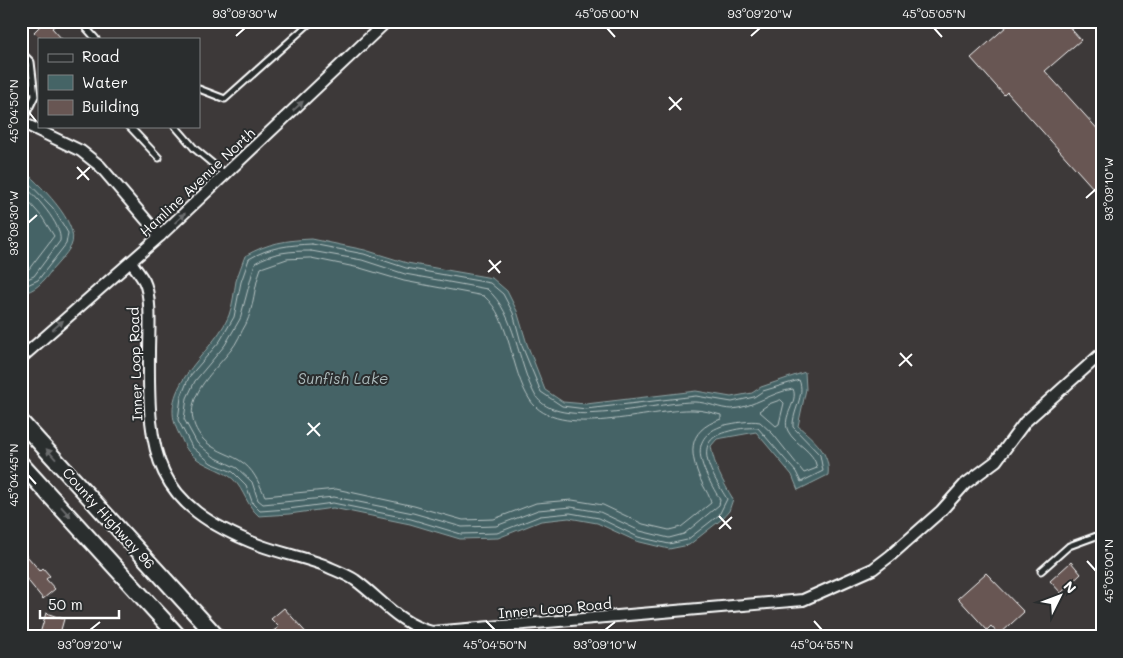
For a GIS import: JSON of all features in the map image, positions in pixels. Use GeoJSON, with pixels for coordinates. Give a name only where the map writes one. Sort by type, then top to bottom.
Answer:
{"type":"FeatureCollection","features":[{"type":"Feature","properties":{"kind":"main road","name":"County Highway 96"},"geometry":{"type":"LineString","coordinates":[[21,422],[217,637]]}},
{"type":"Feature","properties":{"kind":"main road","name":"County Highway 96"},"geometry":{"type":"LineString","coordinates":[[21,464],[179,637]]}},
{"type":"Feature","properties":{"kind":"main road"},"geometry":{"type":"LineString","coordinates":[[21,469],[41,485]]}},
{"type":"Feature","properties":{"kind":"street","name":"Hamline Avenue North"},"geometry":{"type":"LineString","coordinates":[[21,358],[160,236],[387,21]]}},
{"type":"Feature","properties":{"kind":"street"},"geometry":{"type":"LineString","coordinates":[[22,122],[81,151],[100,166],[160,236]]}},
{"type":"Feature","properties":{"kind":"street","name":"Inner Loop Road"},"geometry":{"type":"LineString","coordinates":[[131,262],[144,282],[149,312],[148,411],[152,437],[159,462],[172,488],[196,512],[225,530],[260,545],[322,564],[353,579],[416,628],[432,632],[803,600],[873,569],[890,556],[941,511],[965,484],[996,461],[1029,418],[1102,353]]}},
{"type":"Feature","properties":{"kind":"lane"},"geometry":{"type":"LineString","coordinates":[[80,21],[95,38]]}},
{"type":"Feature","properties":{"kind":"lane"},"geometry":{"type":"LineString","coordinates":[[200,89],[225,99],[312,21]]}},
{"type":"Feature","properties":{"kind":"lane"},"geometry":{"type":"LineString","coordinates":[[21,52],[31,62],[35,96],[22,122]]}},
{"type":"Feature","properties":{"kind":"lane"},"geometry":{"type":"LineString","coordinates":[[21,83],[33,87]]}},
{"type":"Feature","properties":{"kind":"lane"},"geometry":{"type":"LineString","coordinates":[[21,104],[33,87]]}},
{"type":"Feature","properties":{"kind":"lane"},"geometry":{"type":"LineString","coordinates":[[132,128],[158,158]]}},
{"type":"Feature","properties":{"kind":"lane"},"geometry":{"type":"LineString","coordinates":[[177,128],[195,149],[226,174]]}},
{"type":"Feature","properties":{"kind":"lane"},"geometry":{"type":"LineString","coordinates":[[1040,571],[1069,546],[1102,534]]}},
{"type":"Feature","properties":{"kind":"water"},"geometry":{"type":"Polygon","coordinates":[[[21,168],[56,204],[70,226],[73,237],[69,249],[42,282],[31,291],[21,293],[21,168]]]}},
{"type":"Feature","properties":{"kind":"water","name":"Sunfish Lake"},"geometry":{"type":"Polygon","coordinates":[[[312,239],[365,250],[407,263],[492,278],[507,291],[517,311],[527,344],[545,390],[563,402],[586,404],[696,391],[731,397],[752,393],[761,387],[805,372],[806,389],[798,426],[815,441],[824,453],[827,460],[828,475],[798,490],[792,475],[756,432],[717,439],[711,446],[712,453],[722,480],[733,499],[729,511],[722,519],[689,545],[669,549],[636,541],[597,523],[569,518],[541,521],[498,538],[460,539],[410,524],[333,508],[259,516],[233,479],[193,456],[185,447],[173,417],[174,401],[189,371],[222,329],[229,315],[236,281],[245,256],[277,243],[312,239]]]}},
{"type":"Feature","properties":{"kind":"building"},"geometry":{"type":"Polygon","coordinates":[[[45,21],[60,21],[52,28],[61,38],[40,38],[34,32],[45,21]]]}},
{"type":"Feature","properties":{"kind":"building"},"geometry":{"type":"Polygon","coordinates":[[[1003,21],[1064,21],[1081,40],[1045,71],[1102,134],[1102,198],[1007,92],[1004,95],[971,58],[1007,26],[1003,21]]]}},
{"type":"Feature","properties":{"kind":"building"},"geometry":{"type":"Polygon","coordinates":[[[21,549],[40,571],[43,568],[50,576],[46,579],[55,589],[43,599],[21,572],[21,549]]]}},
{"type":"Feature","properties":{"kind":"building"},"geometry":{"type":"Polygon","coordinates":[[[1071,562],[1081,574],[1061,593],[1050,581],[1071,562]]]}},
{"type":"Feature","properties":{"kind":"building"},"geometry":{"type":"Polygon","coordinates":[[[986,573],[1024,612],[999,635],[991,626],[987,630],[958,598],[986,573]]]}},
{"type":"Feature","properties":{"kind":"building"},"geometry":{"type":"Polygon","coordinates":[[[284,608],[310,637],[277,637],[272,632],[279,627],[271,619],[284,608]]]}},
{"type":"Feature","properties":{"kind":"building"},"geometry":{"type":"Polygon","coordinates":[[[46,613],[64,619],[59,637],[39,637],[46,613]]]}}]}
